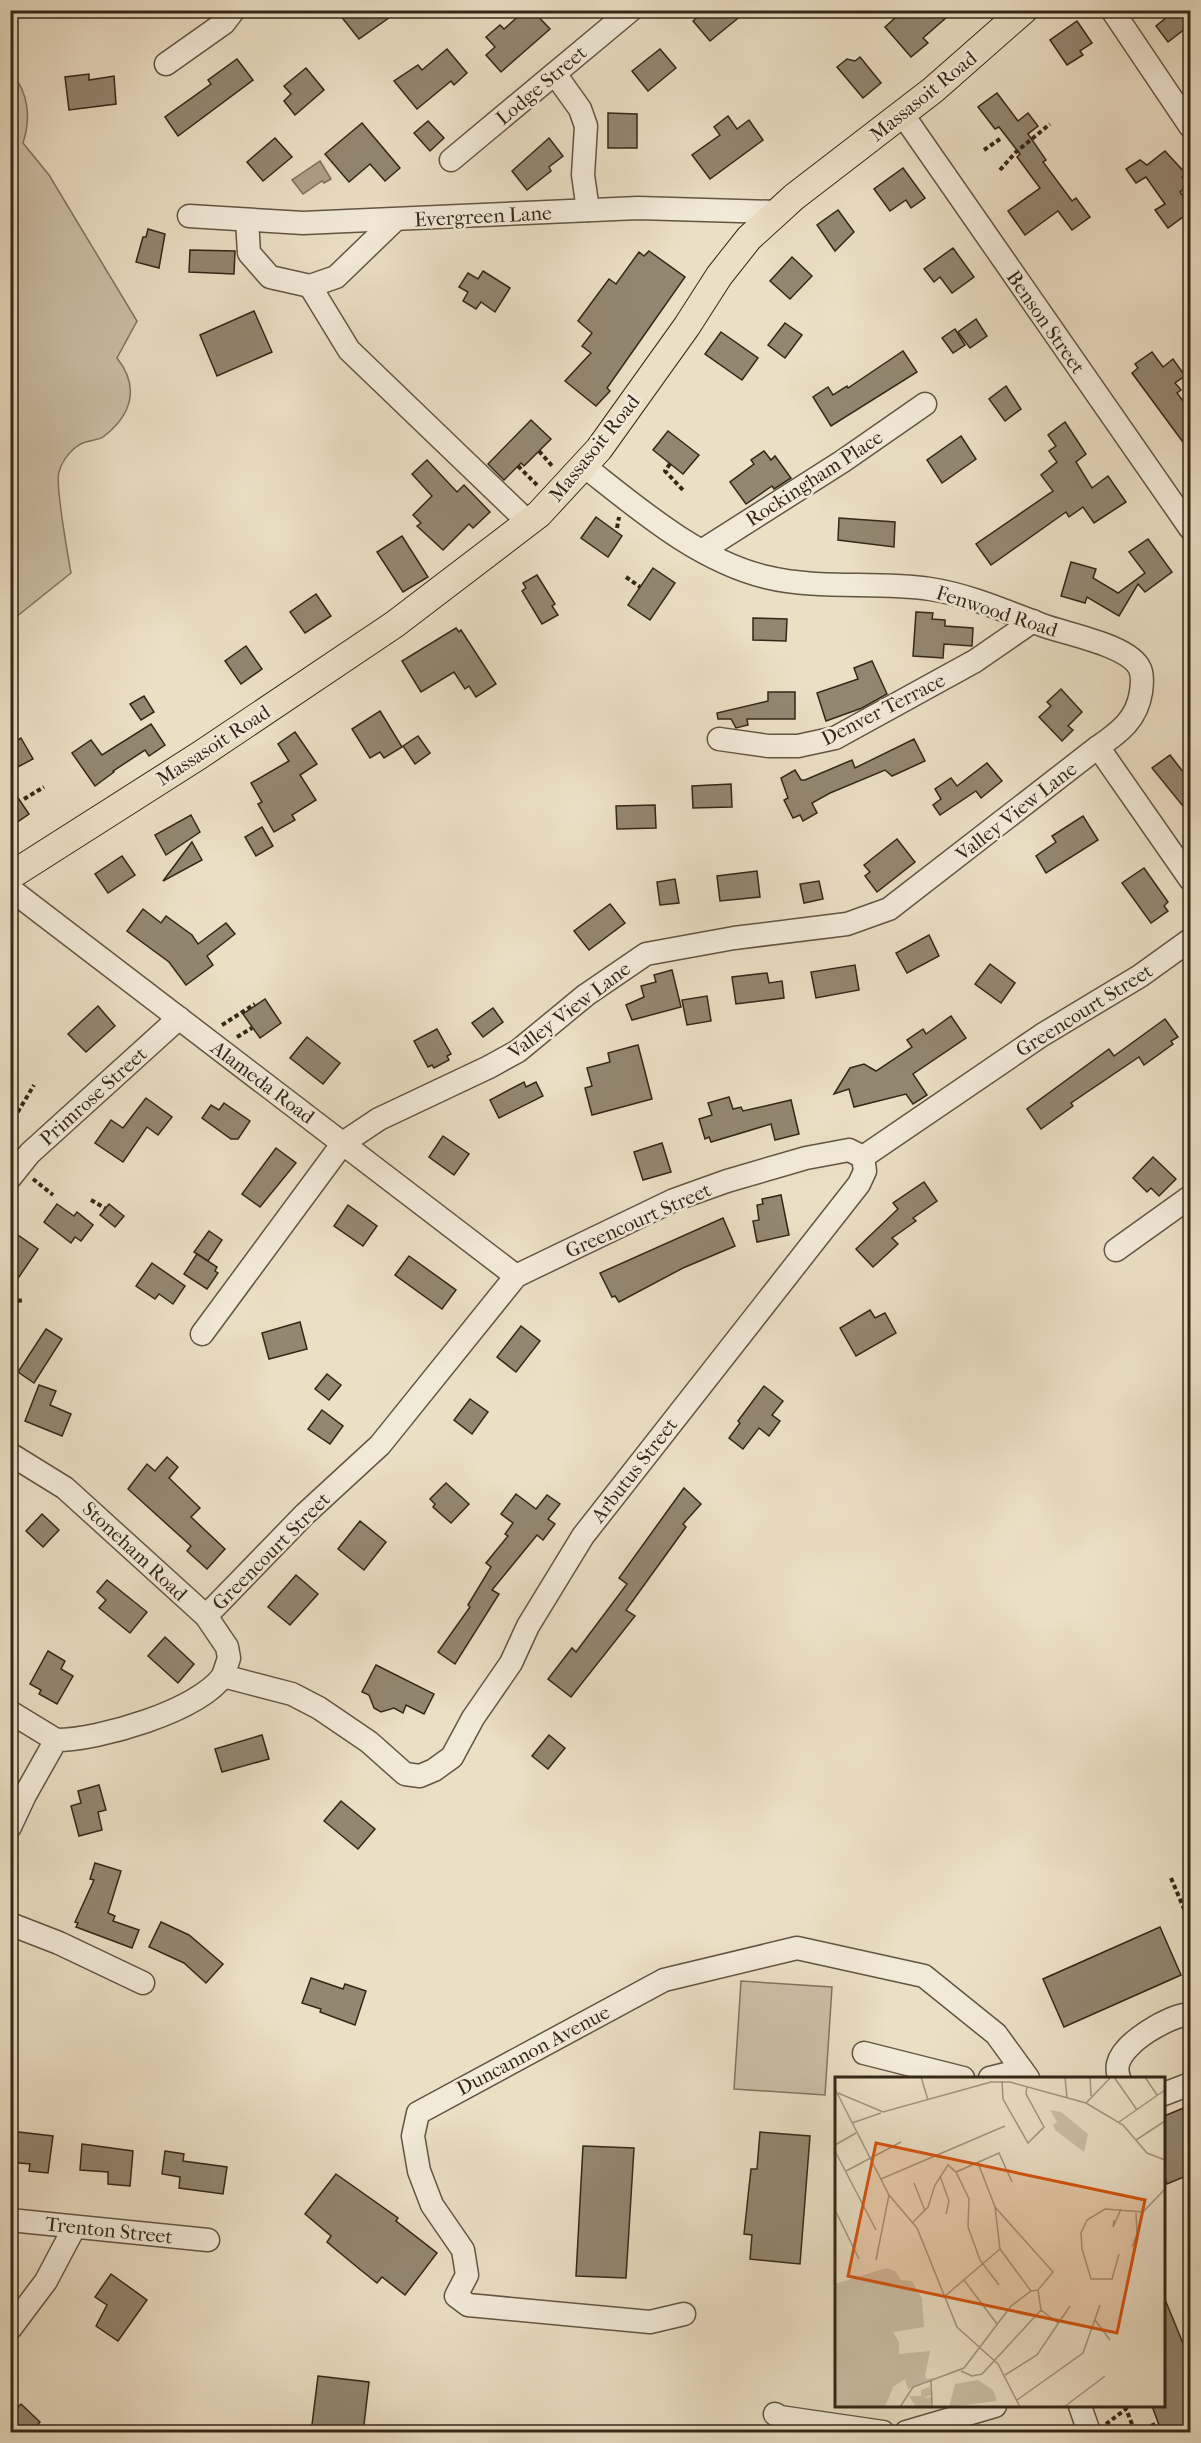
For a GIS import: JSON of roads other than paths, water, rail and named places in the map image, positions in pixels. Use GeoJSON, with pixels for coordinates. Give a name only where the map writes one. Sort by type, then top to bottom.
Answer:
{"type":"FeatureCollection","features":[{"type":"Feature","properties":{"kind":"main road","name":"Massasoit Road"},"geometry":{"type":"LineString","coordinates":[[10,876],[195,758],[395,624],[529,523],[584,466],[667,355],[736,252],[777,212],[903,115],[1024,10]]}},
{"type":"Feature","properties":{"kind":"street"},"geometry":{"type":"LineString","coordinates":[[166,64],[224,22],[234,10]]}},
{"type":"Feature","properties":{"kind":"street","name":"Lodge Street"},"geometry":{"type":"LineString","coordinates":[[451,160],[631,10]]}},
{"type":"Feature","properties":{"kind":"street"},"geometry":{"type":"LineString","coordinates":[[1112,10],[1191,126]]}},
{"type":"Feature","properties":{"kind":"street"},"geometry":{"type":"LineString","coordinates":[[555,74],[580,110],[586,126],[583,175],[588,210]]}},
{"type":"Feature","properties":{"kind":"street","name":"Benson Street"},"geometry":{"type":"LineString","coordinates":[[903,115],[1191,528]]}},
{"type":"Feature","properties":{"kind":"street","name":"Evergreen Lane"},"geometry":{"type":"LineString","coordinates":[[189,216],[303,223],[588,210],[694,208],[777,212]]}},
{"type":"Feature","properties":{"kind":"street"},"geometry":{"type":"LineString","coordinates":[[247,220],[249,253],[270,277],[310,286],[336,277],[395,220]]}},
{"type":"Feature","properties":{"kind":"street"},"geometry":{"type":"LineString","coordinates":[[310,286],[349,350],[529,523]]}},
{"type":"Feature","properties":{"kind":"street","name":"Rockingham Place"},"geometry":{"type":"LineString","coordinates":[[703,550],[843,461],[925,404]]}},
{"type":"Feature","properties":{"kind":"street","name":"Fenwood Road"},"geometry":{"type":"LineString","coordinates":[[584,466],[649,516],[703,550],[766,577],[927,588],[968,597],[1108,647],[1132,659],[1140,668],[1142,690],[1134,716],[1098,747]]}},
{"type":"Feature","properties":{"kind":"street","name":"Denver Terrace"},"geometry":{"type":"LineString","coordinates":[[719,739],[768,746],[798,746],[835,738],[975,661],[1033,621]]}},
{"type":"Feature","properties":{"kind":"street"},"geometry":{"type":"LineString","coordinates":[[1098,747],[1191,879]]}},
{"type":"Feature","properties":{"kind":"street","name":"Valley View Lane"},"geometry":{"type":"LineString","coordinates":[[202,1334],[343,1143],[379,1119],[518,1051],[586,995],[646,954],[723,940],[847,924],[889,909],[1098,747]]}},
{"type":"Feature","properties":{"kind":"street","name":"Alameda Road"},"geometry":{"type":"LineString","coordinates":[[10,889],[516,1276]]}},
{"type":"Feature","properties":{"kind":"street","name":"Greencourt Street"},"geometry":{"type":"LineString","coordinates":[[206,1616],[305,1514],[380,1445],[516,1276],[674,1200],[727,1181],[806,1158],[849,1150],[863,1156],[1042,1035],[1140,976],[1191,940]]}},
{"type":"Feature","properties":{"kind":"street","name":"Primrose Street"},"geometry":{"type":"LineString","coordinates":[[10,1178],[30,1153],[179,1018]]}},
{"type":"Feature","properties":{"kind":"street","name":"Arbutus Street"},"geometry":{"type":"LineString","coordinates":[[223,1676],[292,1694],[319,1708],[369,1742],[405,1774],[420,1776],[434,1770],[452,1757],[473,1718],[511,1663],[528,1626],[583,1536],[859,1184],[865,1171],[863,1156]]}},
{"type":"Feature","properties":{"kind":"street"},"geometry":{"type":"LineString","coordinates":[[1116,1250],[1191,1197]]}},
{"type":"Feature","properties":{"kind":"street","name":"Stoneham Road"},"geometry":{"type":"LineString","coordinates":[[10,1454],[65,1488],[206,1616],[227,1647],[228,1658],[223,1676]]}},
{"type":"Feature","properties":{"kind":"street"},"geometry":{"type":"LineString","coordinates":[[10,1712],[56,1740],[91,1737],[149,1719],[206,1695],[223,1676]]}},
{"type":"Feature","properties":{"kind":"street"},"geometry":{"type":"LineString","coordinates":[[10,1827],[56,1740]]}},
{"type":"Feature","properties":{"kind":"street"},"geometry":{"type":"LineString","coordinates":[[10,1924],[59,1942],[143,1983]]}},
{"type":"Feature","properties":{"kind":"street","name":"Duncannon Avenue"},"geometry":{"type":"LineString","coordinates":[[684,2314],[650,2322],[468,2305],[456,2296],[467,2275],[463,2250],[432,2205],[418,2171],[413,2136],[418,2113],[664,1980],[797,1948],[924,1976],[996,2034],[1025,2074]]}},
{"type":"Feature","properties":{"kind":"street"},"geometry":{"type":"LineString","coordinates":[[1119,2077],[1118,2064],[1130,2046],[1151,2030],[1182,2015],[1191,2014]]}},
{"type":"Feature","properties":{"kind":"street"},"geometry":{"type":"LineString","coordinates":[[864,2053],[955,2077]]}},
{"type":"Feature","properties":{"kind":"street"},"geometry":{"type":"LineString","coordinates":[[1004,2077],[1025,2074]]}},
{"type":"Feature","properties":{"kind":"street"},"geometry":{"type":"LineString","coordinates":[[1165,2094],[1191,2084]]}},
{"type":"Feature","properties":{"kind":"street","name":"Trenton Street"},"geometry":{"type":"LineString","coordinates":[[10,2220],[208,2240]]}},
{"type":"Feature","properties":{"kind":"street"},"geometry":{"type":"LineString","coordinates":[[10,2329],[46,2281],[74,2228]]}},
{"type":"Feature","properties":{"kind":"street"},"geometry":{"type":"LineString","coordinates":[[906,2433],[992,2407]]}},
{"type":"Feature","properties":{"kind":"street"},"geometry":{"type":"LineString","coordinates":[[1081,2407],[1098,2428]]}},
{"type":"Feature","properties":{"kind":"street"},"geometry":{"type":"LineString","coordinates":[[776,2414],[780,2417],[882,2433]]}}]}
